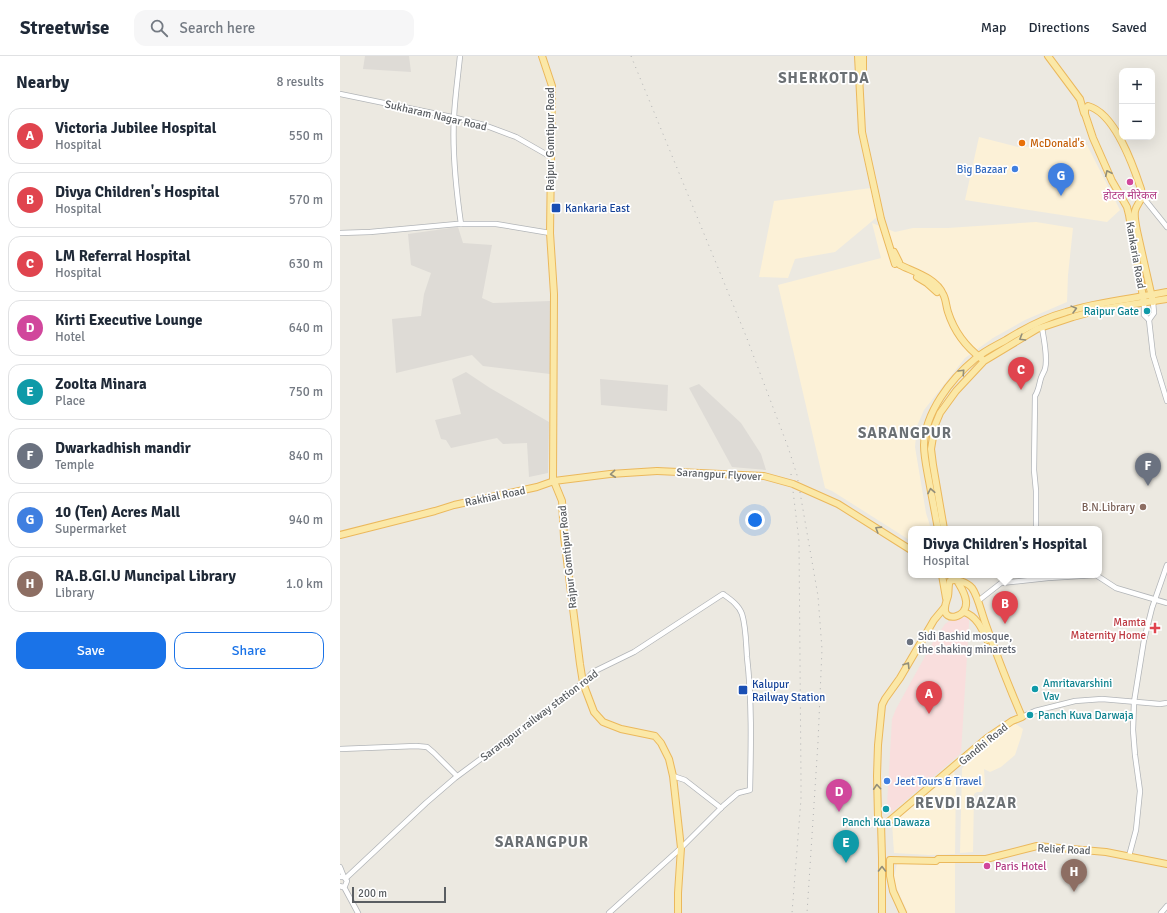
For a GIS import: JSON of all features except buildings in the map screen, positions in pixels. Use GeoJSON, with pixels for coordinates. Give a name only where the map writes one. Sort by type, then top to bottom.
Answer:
{"type":"FeatureCollection","features":[{"type":"Feature","properties":{"kind":"main road","name":"Rajpur Gomtipur Road"},"geometry":{"type":"LineString","coordinates":[[542,56],[552,86],[550,233],[554,294],[554,480],[562,502],[564,537],[583,683],[594,712],[603,722],[621,729],[655,736],[661,743],[669,759],[681,848],[678,913]]}},
{"type":"Feature","properties":{"kind":"main road"},"geometry":{"type":"LineString","coordinates":[[858,56],[863,125]]}},
{"type":"Feature","properties":{"kind":"main road"},"geometry":{"type":"LineString","coordinates":[[863,56],[862,132],[881,218],[898,265],[928,278],[938,287],[943,294],[952,324],[977,358],[983,363]]}},
{"type":"Feature","properties":{"kind":"main road"},"geometry":{"type":"LineString","coordinates":[[1048,56],[1080,99],[1085,114]]}},
{"type":"Feature","properties":{"kind":"main road"},"geometry":{"type":"LineString","coordinates":[[1051,56],[1083,98],[1108,120],[1121,140],[1137,178],[1142,196],[1135,211],[1137,231],[1153,302]]}},
{"type":"Feature","properties":{"kind":"main road"},"geometry":{"type":"LineString","coordinates":[[1085,114],[1085,109],[1088,106],[1094,108]]}},
{"type":"Feature","properties":{"kind":"main road","name":"Kankaria Road"},"geometry":{"type":"LineString","coordinates":[[1085,114],[1104,164],[1127,208],[1144,300]]}},
{"type":"Feature","properties":{"kind":"main road"},"geometry":{"type":"LineString","coordinates":[[1127,208],[1138,205]]}},
{"type":"Feature","properties":{"kind":"main road"},"geometry":{"type":"LineString","coordinates":[[943,526],[931,449],[934,431],[940,413],[956,391],[983,363],[1037,329],[1073,317],[1144,300],[1151,295],[1167,292]]}},
{"type":"Feature","properties":{"kind":"main road"},"geometry":{"type":"LineString","coordinates":[[937,526],[924,445],[929,418],[948,387],[977,358],[1034,324],[1066,312],[1100,303],[1144,300],[1153,302],[1167,299]]}},
{"type":"Feature","properties":{"kind":"main road","name":"Rakhial Road"},"geometry":{"type":"LineString","coordinates":[[340,534],[454,505],[537,487],[554,480],[654,471]]}},
{"type":"Feature","properties":{"kind":"main road","name":"Sarangpur Flyover"},"geometry":{"type":"LineString","coordinates":[[654,471],[764,476],[793,484],[838,504],[908,548]]}},
{"type":"Feature","properties":{"kind":"main road"},"geometry":{"type":"LineString","coordinates":[[943,578],[947,602]]}},
{"type":"Feature","properties":{"kind":"main road"},"geometry":{"type":"LineString","coordinates":[[882,913],[881,824],[878,817],[877,782],[878,745],[882,705],[937,622],[947,602],[949,589],[947,578]]}},
{"type":"Feature","properties":{"kind":"main road"},"geometry":{"type":"LineString","coordinates":[[948,584],[954,578]]}},
{"type":"Feature","properties":{"kind":"main road"},"geometry":{"type":"LineString","coordinates":[[956,578],[965,598],[966,612]]}},
{"type":"Feature","properties":{"kind":"main road"},"geometry":{"type":"LineString","coordinates":[[957,578],[968,584]]}},
{"type":"Feature","properties":{"kind":"main road"},"geometry":{"type":"LineString","coordinates":[[965,578],[974,592],[1020,717]]}},
{"type":"Feature","properties":{"kind":"main road"},"geometry":{"type":"LineString","coordinates":[[944,608],[947,615],[953,617],[959,616],[966,612],[974,611],[978,603]]}},
{"type":"Feature","properties":{"kind":"main road"},"geometry":{"type":"LineString","coordinates":[[966,612],[973,616],[982,629],[1020,717]]}},
{"type":"Feature","properties":{"kind":"main road","name":"Gandhi Road"},"geometry":{"type":"LineString","coordinates":[[887,823],[987,738],[1020,717]]}},
{"type":"Feature","properties":{"kind":"main road","name":"Relief Road"},"geometry":{"type":"LineString","coordinates":[[892,886],[890,876],[890,859],[986,859],[1037,846],[1106,852],[1167,864]]}},
{"type":"Feature","properties":{"kind":"main road"},"geometry":{"type":"LineString","coordinates":[[882,886],[892,886],[903,913]]}},
{"type":"Feature","properties":{"kind":"street"},"geometry":{"type":"LineString","coordinates":[[460,56],[454,117],[455,166],[461,224]]}},
{"type":"Feature","properties":{"kind":"street","name":"Sukharam Nagar Road"},"geometry":{"type":"LineString","coordinates":[[340,94],[454,117],[484,125],[516,137],[551,157]]}},
{"type":"Feature","properties":{"kind":"street"},"geometry":{"type":"LineString","coordinates":[[1142,196],[1167,227]]}},
{"type":"Feature","properties":{"kind":"street"},"geometry":{"type":"LineString","coordinates":[[1138,205],[1149,204]]}},
{"type":"Feature","properties":{"kind":"street"},"geometry":{"type":"LineString","coordinates":[[340,233],[370,232],[461,224],[496,224],[550,233]]}},
{"type":"Feature","properties":{"kind":"street"},"geometry":{"type":"LineString","coordinates":[[1144,300],[1144,315],[1149,320],[1153,355],[1167,400]]}},
{"type":"Feature","properties":{"kind":"street"},"geometry":{"type":"LineString","coordinates":[[1149,320],[1154,313],[1153,302]]}},
{"type":"Feature","properties":{"kind":"street"},"geometry":{"type":"LineString","coordinates":[[1036,526],[1034,432],[1035,396],[1045,370],[1046,361],[1042,328]]}},
{"type":"Feature","properties":{"kind":"street"},"geometry":{"type":"LineString","coordinates":[[1129,856],[1136,830],[1140,791],[1133,730],[1134,702],[1144,640],[1152,608],[1167,565]]}},
{"type":"Feature","properties":{"kind":"street"},"geometry":{"type":"LineString","coordinates":[[978,603],[1001,583],[1036,578]]}},
{"type":"Feature","properties":{"kind":"street"},"geometry":{"type":"LineString","coordinates":[[1101,578],[1116,588],[1167,603]]}},
{"type":"Feature","properties":{"kind":"street","name":"Sarangpur railway station road"},"geometry":{"type":"LineString","coordinates":[[343,878],[457,776],[583,683],[593,672],[634,652],[723,594],[734,603],[742,613],[746,642],[751,730],[750,790],[738,794],[721,808],[681,848],[609,913]]}},
{"type":"Feature","properties":{"kind":"street","name":"Gandhi Road"},"geometry":{"type":"LineString","coordinates":[[1020,717],[1035,711],[1075,702],[1102,699],[1160,704],[1167,703]]}},
{"type":"Feature","properties":{"kind":"street"},"geometry":{"type":"LineString","coordinates":[[340,749],[416,746],[427,747],[457,776]]}},
{"type":"Feature","properties":{"kind":"street"},"geometry":{"type":"LineString","coordinates":[[672,776],[685,780],[721,808]]}},
{"type":"Feature","properties":{"kind":"street"},"geometry":{"type":"LineString","coordinates":[[340,867],[343,878],[347,883],[341,887],[358,913]]}},
{"type":"Feature","properties":{"kind":"street"},"geometry":{"type":"LineString","coordinates":[[1161,913],[1167,906]]}},
{"type":"Feature","properties":{"kind":"shaded area"},"geometry":{"type":"Polygon","coordinates":[[[365,56],[409,56],[411,72],[363,69],[365,56]]]}},
{"type":"Feature","properties":{"kind":"shaded area"},"geometry":{"type":"Polygon","coordinates":[[[979,137],[1018,147],[1087,145],[1120,210],[1107,222],[965,200],[979,137]]]}},
{"type":"Feature","properties":{"kind":"shaded area"},"geometry":{"type":"Polygon","coordinates":[[[871,188],[877,217],[835,252],[795,259],[788,278],[759,277],[774,201],[871,188]]]}},
{"type":"Feature","properties":{"kind":"shaded area"},"geometry":{"type":"Polygon","coordinates":[[[1036,222],[1073,228],[1067,302],[1025,320],[993,338],[965,358],[924,410],[917,426],[915,447],[926,513],[930,526],[908,526],[908,539],[825,488],[778,285],[881,258],[872,223],[895,232],[913,228],[948,228],[1036,222]]]}},
{"type":"Feature","properties":{"kind":"shaded area"},"geometry":{"type":"Polygon","coordinates":[[[458,227],[463,243],[492,245],[482,298],[493,303],[550,301],[550,374],[483,366],[472,355],[396,373],[392,319],[421,316],[424,294],[431,273],[411,265],[408,234],[458,227]]]}},
{"type":"Feature","properties":{"kind":"shaded area"},"geometry":{"type":"Polygon","coordinates":[[[466,372],[490,388],[549,422],[548,473],[529,477],[527,443],[503,444],[497,438],[451,448],[446,440],[441,439],[435,420],[461,414],[452,379],[466,372]]]}},
{"type":"Feature","properties":{"kind":"shaded area"},"geometry":{"type":"Polygon","coordinates":[[[600,379],[668,385],[667,411],[601,405],[600,379]]]}},
{"type":"Feature","properties":{"kind":"shaded area"},"geometry":{"type":"Polygon","coordinates":[[[699,384],[741,423],[761,454],[766,470],[732,467],[689,388],[699,384]]]}},
{"type":"Feature","properties":{"kind":"shaded area"},"geometry":{"type":"Polygon","coordinates":[[[969,617],[961,753],[892,812],[887,805],[892,719],[933,642],[945,624],[959,618],[969,617]]]}},
{"type":"Feature","properties":{"kind":"shaded area","name":"REVDI BAZAR"},"geometry":{"type":"Polygon","coordinates":[[[1013,722],[1023,729],[1015,755],[1001,767],[990,772],[984,769],[985,785],[982,792],[977,792],[974,794],[973,852],[960,853],[962,769],[979,749],[1013,722]]]}},
{"type":"Feature","properties":{"kind":"shaded area"},"geometry":{"type":"Polygon","coordinates":[[[954,772],[956,778],[955,854],[929,855],[894,853],[892,823],[954,772]]]}},
{"type":"Feature","properties":{"kind":"shaded area"},"geometry":{"type":"Polygon","coordinates":[[[897,863],[955,863],[955,913],[908,913],[893,881],[897,863]]]}},
{"type":"Feature","properties":{"kind":"railway"},"geometry":{"type":"LineString","coordinates":[[631,56],[746,336],[797,475],[818,596],[822,649],[818,742],[807,913]]}},
{"type":"Feature","properties":{"kind":"railway"},"geometry":{"type":"LineString","coordinates":[[791,474],[799,541],[801,780],[801,799],[792,913]]}},
{"type":"Feature","properties":{"kind":"place","name":"McDonald's"},"geometry":{"type":"Point","coordinates":[1022,143]}},
{"type":"Feature","properties":{"kind":"place","name":"Big Bazaar"},"geometry":{"type":"Point","coordinates":[1015,169]}},
{"type":"Feature","properties":{"kind":"place","name":"होटल मीरेकल"},"geometry":{"type":"Point","coordinates":[1130,182]}},
{"type":"Feature","properties":{"kind":"place","name":"10 (Ten) Acres Mall"},"geometry":{"type":"Point","coordinates":[1061,196]}},
{"type":"Feature","properties":{"kind":"place","name":"Kankaria East"},"geometry":{"type":"Point","coordinates":[556,208]}},
{"type":"Feature","properties":{"kind":"place","name":"Raipur Gate"},"geometry":{"type":"Point","coordinates":[1147,311]}},
{"type":"Feature","properties":{"kind":"place","name":"LM Referral Hospital"},"geometry":{"type":"Point","coordinates":[1021,390]}},
{"type":"Feature","properties":{"kind":"place","name":"Dwarkadhish mandir"},"geometry":{"type":"Point","coordinates":[1148,486]}},
{"type":"Feature","properties":{"kind":"place","name":"B.N.Library"},"geometry":{"type":"Point","coordinates":[1143,507]}},
{"type":"Feature","properties":{"kind":"place","name":"Divya Children's Hospital"},"geometry":{"type":"Point","coordinates":[1005,624]}},
{"type":"Feature","properties":{"kind":"place","name":"Mamta Maternity Home"},"geometry":{"type":"Point","coordinates":[1155,628]}},
{"type":"Feature","properties":{"kind":"place","name":"Sidi Bashid mosque, the shaking minarets"},"geometry":{"type":"Point","coordinates":[910,642]}},
{"type":"Feature","properties":{"kind":"place","name":"Amritavarshini Vav"},"geometry":{"type":"Point","coordinates":[1035,689]}},
{"type":"Feature","properties":{"kind":"place","name":"Kalupur Railway Station"},"geometry":{"type":"Point","coordinates":[743,690]}},
{"type":"Feature","properties":{"kind":"place","name":"Victoria Jubilee Hospital"},"geometry":{"type":"Point","coordinates":[929,714]}},
{"type":"Feature","properties":{"kind":"place","name":"Panch Kuva Darwaja"},"geometry":{"type":"Point","coordinates":[1030,715]}},
{"type":"Feature","properties":{"kind":"place","name":"Jeet Tours & Travel"},"geometry":{"type":"Point","coordinates":[887,781]}},
{"type":"Feature","properties":{"kind":"place","name":"Panch Kua Dawaza"},"geometry":{"type":"Point","coordinates":[886,809]}},
{"type":"Feature","properties":{"kind":"place","name":"Kirti Executive Lounge"},"geometry":{"type":"Point","coordinates":[839,812]}},
{"type":"Feature","properties":{"kind":"place","name":"Zoolta Minara"},"geometry":{"type":"Point","coordinates":[846,863]}},
{"type":"Feature","properties":{"kind":"place","name":"Paris Hotel"},"geometry":{"type":"Point","coordinates":[987,866]}},
{"type":"Feature","properties":{"kind":"place","name":"RA.B.GI.U Muncipal Library"},"geometry":{"type":"Point","coordinates":[1074,892]}},
{"type":"Feature","properties":{"kind":"district","name":"SHERKOTDA"},"geometry":{"type":"Point","coordinates":[824,78]}},
{"type":"Feature","properties":{"kind":"district","name":"SARANGPUR"},"geometry":{"type":"Point","coordinates":[905,433]}},
{"type":"Feature","properties":{"kind":"district","name":"REVDI BAZAR"},"geometry":{"type":"Point","coordinates":[966,803]}},
{"type":"Feature","properties":{"kind":"district","name":"SARANGPUR"},"geometry":{"type":"Point","coordinates":[542,842]}}]}
